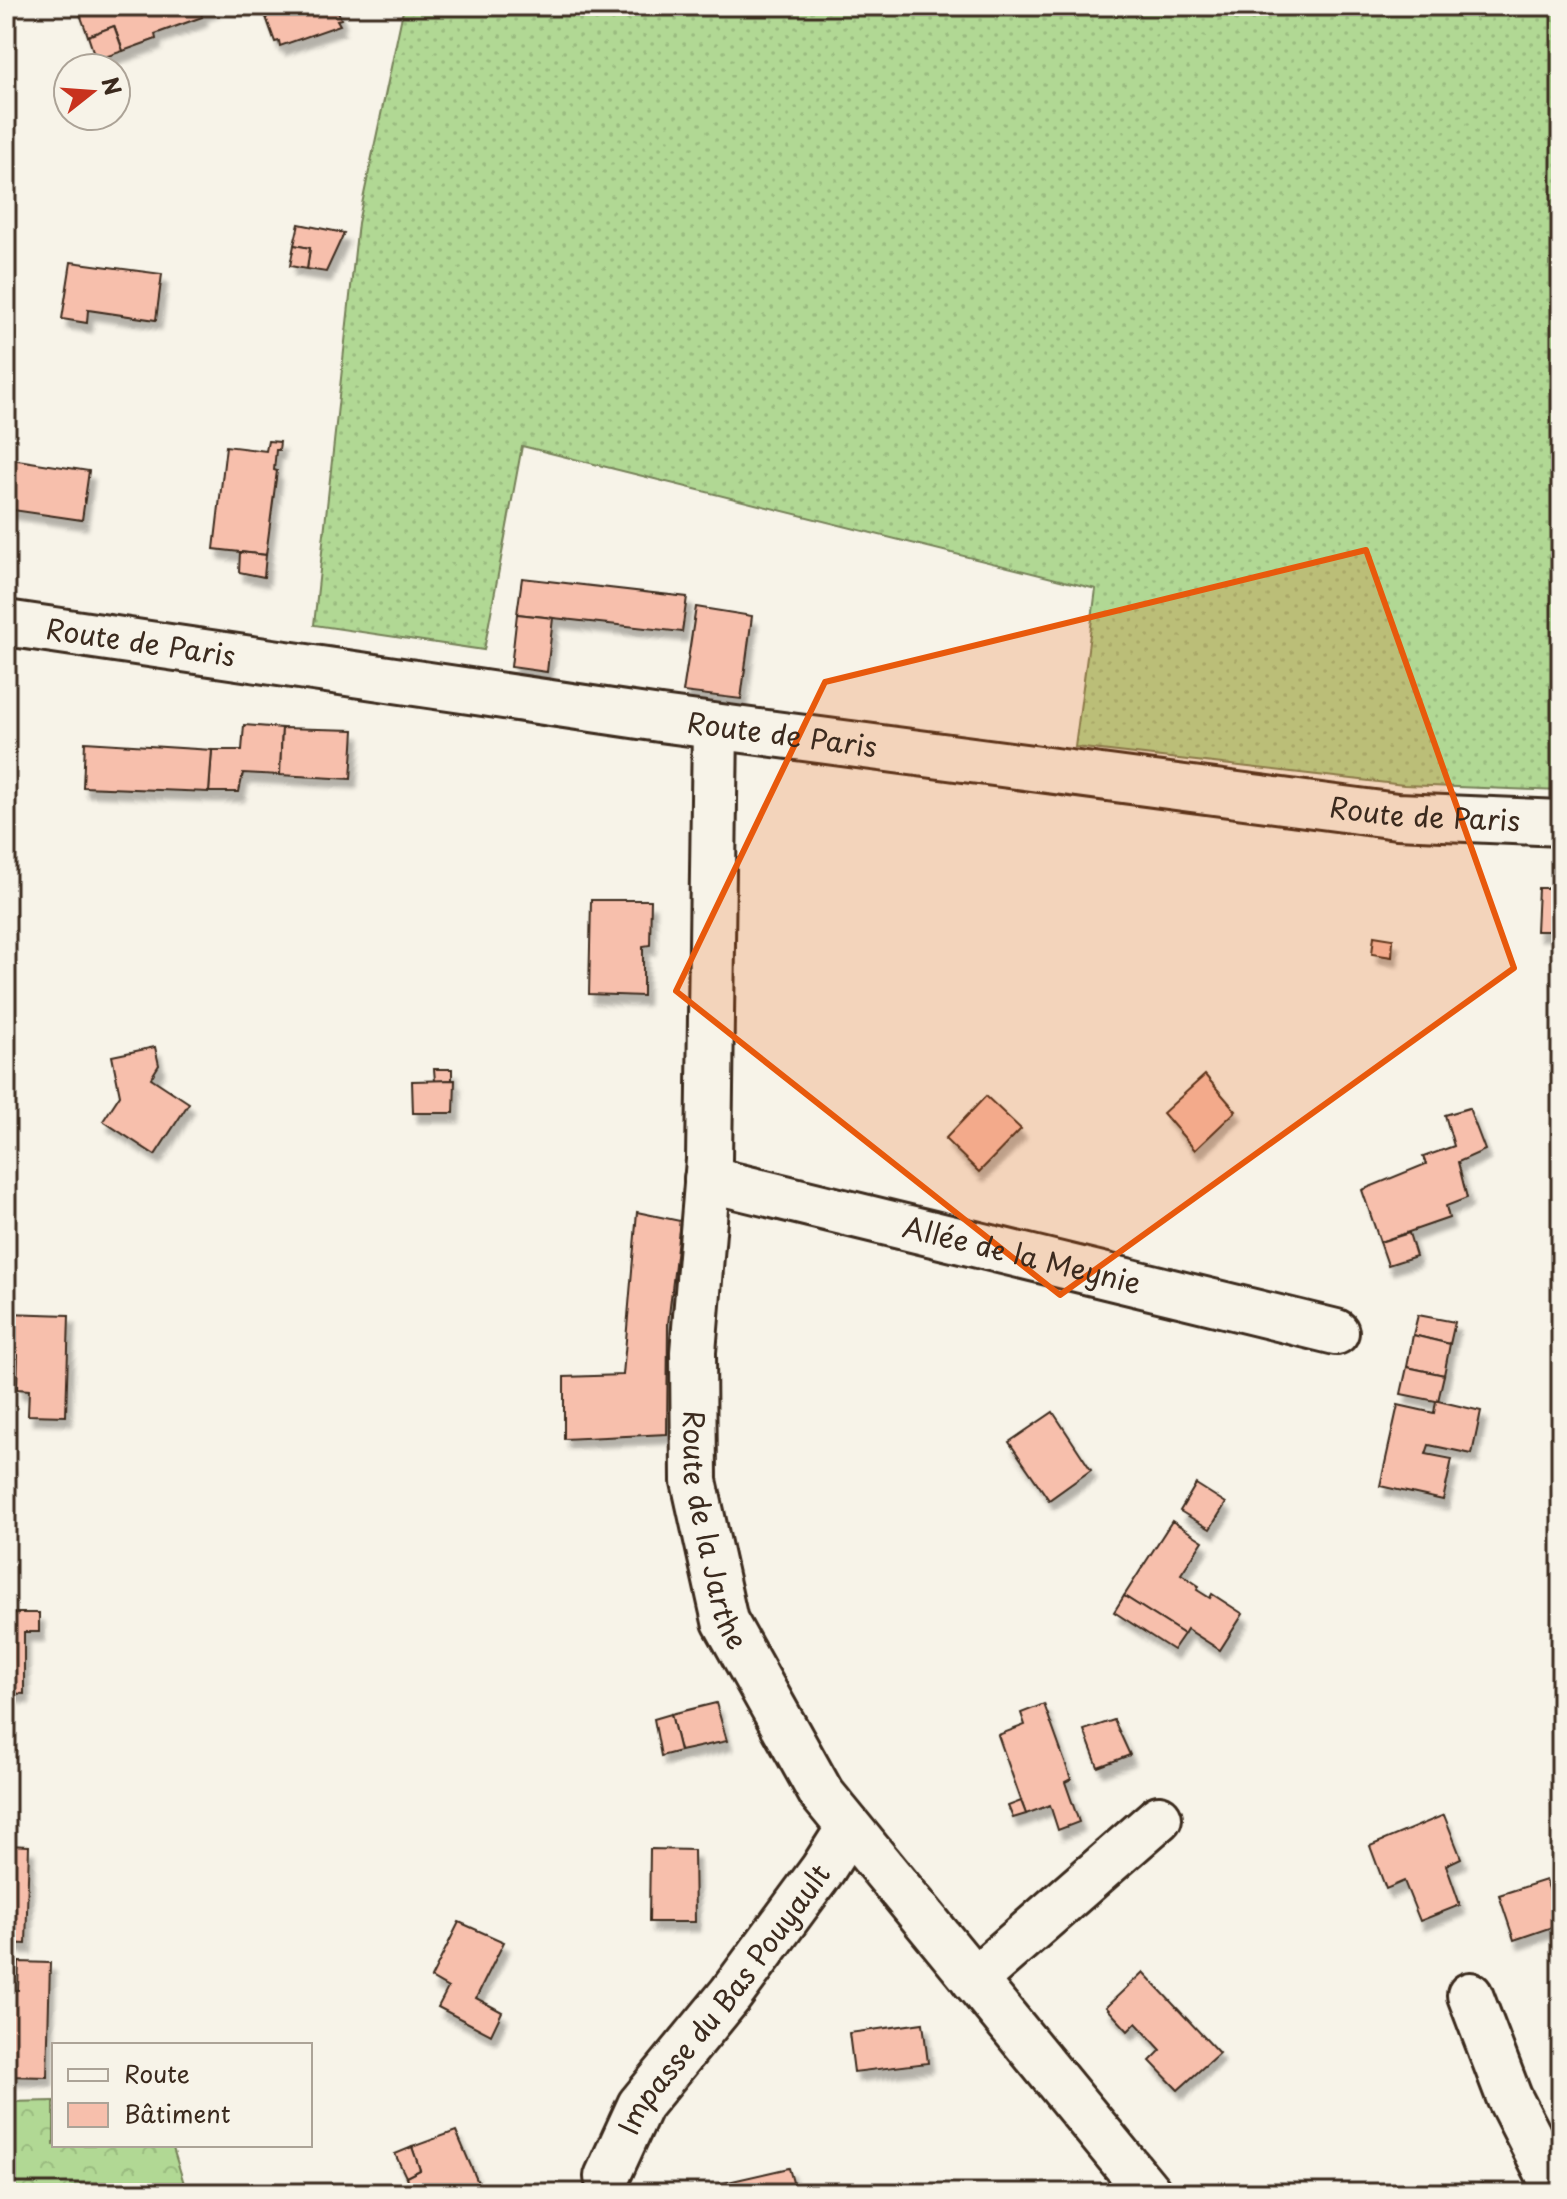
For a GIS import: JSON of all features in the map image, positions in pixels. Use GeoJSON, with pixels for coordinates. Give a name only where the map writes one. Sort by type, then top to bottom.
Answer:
{"type":"FeatureCollection","features":[{"type":"Feature","properties":{"kind":"street","name":"Route de Paris"},"geometry":{"type":"LineString","coordinates":[[6,623],[715,727],[1397,816],[1561,823]]}},
{"type":"Feature","properties":{"kind":"street","name":"Route de la Jarthe"},"geometry":{"type":"LineString","coordinates":[[715,727],[707,1179],[693,1352],[694,1481],[725,1621],[821,1793],[1149,2193]]}},
{"type":"Feature","properties":{"kind":"street","name":"Allée de la Meynie"},"geometry":{"type":"LineString","coordinates":[[707,1179],[1336,1332]]}},
{"type":"Feature","properties":{"kind":"street"},"geometry":{"type":"LineString","coordinates":[[974,1980],[1159,1818]]}},
{"type":"Feature","properties":{"kind":"street","name":"Impasse du Bas Pouyault"},"geometry":{"type":"LineString","coordinates":[[607,2177],[640,2105],[731,1994],[823,1869],[849,1828]]}},
{"type":"Feature","properties":{"kind":"street"},"geometry":{"type":"LineString","coordinates":[[1470,1995],[1509,2097],[1558,2193]]}},
{"type":"Feature","properties":{"kind":"highlighted area"},"geometry":{"type":"Polygon","coordinates":[[[1366,550],[1514,968],[1060,1295],[676,991],[825,682],[1366,550]]]}},
{"type":"Feature","properties":{"kind":"green space"},"geometry":{"type":"Polygon","coordinates":[[[404,6],[1561,6],[1561,791],[1404,785],[1075,747],[1096,589],[522,446],[484,650],[314,625],[358,223],[404,6]]]}},
{"type":"Feature","properties":{"kind":"green space"},"geometry":{"type":"Polygon","coordinates":[[[52,2101],[52,2147],[173,2147],[187,2193],[6,2193],[6,2102],[52,2101]]]}},
{"type":"Feature","properties":{"kind":"building"},"geometry":{"type":"Polygon","coordinates":[[[77,6],[217,6],[201,12],[202,17],[155,34],[156,39],[123,51],[114,26],[88,36],[77,6]]]}},
{"type":"Feature","properties":{"kind":"building"},"geometry":{"type":"Polygon","coordinates":[[[262,6],[336,6],[340,25],[280,46],[279,41],[275,42],[262,6]]]}},
{"type":"Feature","properties":{"kind":"building"},"geometry":{"type":"Polygon","coordinates":[[[114,26],[123,51],[93,52],[88,36],[114,26]]]}},
{"type":"Feature","properties":{"kind":"building"},"geometry":{"type":"Polygon","coordinates":[[[299,224],[344,233],[326,272],[307,269],[310,248],[294,245],[299,224]]]}},
{"type":"Feature","properties":{"kind":"building"},"geometry":{"type":"Polygon","coordinates":[[[294,245],[310,248],[307,269],[290,266],[294,245]]]}},
{"type":"Feature","properties":{"kind":"building"},"geometry":{"type":"Polygon","coordinates":[[[71,262],[162,274],[156,320],[88,310],[87,323],[62,319],[71,262]]]}},
{"type":"Feature","properties":{"kind":"building"},"geometry":{"type":"Polygon","coordinates":[[[268,441],[280,442],[279,450],[276,450],[274,470],[277,471],[266,555],[214,549],[226,446],[266,451],[268,441]]]}},
{"type":"Feature","properties":{"kind":"building"},"geometry":{"type":"Polygon","coordinates":[[[11,459],[89,471],[82,520],[6,509],[11,459]]]}},
{"type":"Feature","properties":{"kind":"building"},"geometry":{"type":"Polygon","coordinates":[[[240,552],[266,555],[264,577],[239,572],[240,552]]]}},
{"type":"Feature","properties":{"kind":"building"},"geometry":{"type":"Polygon","coordinates":[[[522,578],[687,597],[682,632],[517,614],[522,578]]]}},
{"type":"Feature","properties":{"kind":"building"},"geometry":{"type":"Polygon","coordinates":[[[696,607],[752,616],[741,699],[683,692],[696,607]]]}},
{"type":"Feature","properties":{"kind":"building"},"geometry":{"type":"Polygon","coordinates":[[[517,614],[553,618],[547,672],[511,667],[517,614]]]}},
{"type":"Feature","properties":{"kind":"building"},"geometry":{"type":"Polygon","coordinates":[[[244,725],[282,728],[280,775],[243,773],[239,792],[209,792],[212,750],[242,750],[244,725]]]}},
{"type":"Feature","properties":{"kind":"building"},"geometry":{"type":"Polygon","coordinates":[[[282,728],[354,730],[351,779],[280,775],[282,728]]]}},
{"type":"Feature","properties":{"kind":"building"},"geometry":{"type":"Polygon","coordinates":[[[85,742],[212,750],[209,792],[83,787],[85,742]]]}},
{"type":"Feature","properties":{"kind":"building"},"geometry":{"type":"Polygon","coordinates":[[[1538,888],[1561,888],[1561,931],[1536,931],[1538,888]]]}},
{"type":"Feature","properties":{"kind":"building"},"geometry":{"type":"Polygon","coordinates":[[[591,900],[651,900],[650,945],[643,946],[643,996],[589,994],[591,900]]]}},
{"type":"Feature","properties":{"kind":"building"},"geometry":{"type":"Polygon","coordinates":[[[1374,936],[1393,939],[1392,957],[1372,954],[1374,936]]]}},
{"type":"Feature","properties":{"kind":"building"},"geometry":{"type":"Polygon","coordinates":[[[155,1047],[159,1065],[151,1078],[189,1103],[155,1155],[103,1121],[120,1095],[112,1056],[155,1047]]]}},
{"type":"Feature","properties":{"kind":"building"},"geometry":{"type":"Polygon","coordinates":[[[434,1069],[452,1069],[452,1080],[435,1081],[434,1069]]]}},
{"type":"Feature","properties":{"kind":"building"},"geometry":{"type":"Polygon","coordinates":[[[1205,1075],[1236,1111],[1195,1150],[1163,1113],[1205,1075]]]}},
{"type":"Feature","properties":{"kind":"building"},"geometry":{"type":"Polygon","coordinates":[[[455,1080],[454,1113],[413,1113],[412,1081],[455,1080]]]}},
{"type":"Feature","properties":{"kind":"building"},"geometry":{"type":"Polygon","coordinates":[[[986,1096],[1021,1129],[979,1172],[945,1139],[986,1096]]]}},
{"type":"Feature","properties":{"kind":"building"},"geometry":{"type":"Polygon","coordinates":[[[1469,1108],[1485,1150],[1458,1162],[1467,1198],[1446,1206],[1449,1218],[1380,1242],[1362,1190],[1426,1164],[1423,1157],[1454,1146],[1445,1115],[1469,1108]]]}},
{"type":"Feature","properties":{"kind":"building"},"geometry":{"type":"Polygon","coordinates":[[[637,1212],[680,1221],[668,1324],[667,1434],[564,1439],[564,1377],[623,1375],[637,1212]]]}},
{"type":"Feature","properties":{"kind":"building"},"geometry":{"type":"Polygon","coordinates":[[[1409,1233],[1416,1256],[1388,1265],[1380,1242],[1409,1233]]]}},
{"type":"Feature","properties":{"kind":"building"},"geometry":{"type":"Polygon","coordinates":[[[6,1313],[69,1315],[66,1416],[28,1415],[29,1390],[17,1389],[18,1355],[6,1354],[6,1313]]]}},
{"type":"Feature","properties":{"kind":"building"},"geometry":{"type":"Polygon","coordinates":[[[1418,1315],[1455,1322],[1450,1344],[1413,1335],[1418,1315]]]}},
{"type":"Feature","properties":{"kind":"building"},"geometry":{"type":"Polygon","coordinates":[[[1413,1335],[1450,1344],[1444,1375],[1407,1367],[1413,1335]]]}},
{"type":"Feature","properties":{"kind":"building"},"geometry":{"type":"Polygon","coordinates":[[[1407,1367],[1444,1375],[1438,1401],[1481,1411],[1472,1454],[1429,1445],[1426,1454],[1452,1459],[1443,1500],[1380,1486],[1398,1405],[1434,1413],[1436,1401],[1401,1394],[1407,1367]]]}},
{"type":"Feature","properties":{"kind":"building"},"geometry":{"type":"Polygon","coordinates":[[[1053,1412],[1091,1470],[1049,1500],[1009,1442],[1053,1412]]]}},
{"type":"Feature","properties":{"kind":"building"},"geometry":{"type":"Polygon","coordinates":[[[6,1462],[9,1462],[8,1501],[6,1501],[6,1462]]]}},
{"type":"Feature","properties":{"kind":"building"},"geometry":{"type":"Polygon","coordinates":[[[1196,1484],[1226,1503],[1210,1529],[1180,1511],[1196,1484]]]}},
{"type":"Feature","properties":{"kind":"building"},"geometry":{"type":"Polygon","coordinates":[[[1172,1521],[1203,1541],[1181,1574],[1199,1586],[1197,1590],[1210,1598],[1212,1594],[1243,1614],[1220,1650],[1187,1629],[1184,1634],[1124,1596],[1172,1521]]]}},
{"type":"Feature","properties":{"kind":"building"},"geometry":{"type":"Polygon","coordinates":[[[1124,1596],[1184,1634],[1173,1650],[1114,1612],[1124,1596]]]}},
{"type":"Feature","properties":{"kind":"building"},"geometry":{"type":"Polygon","coordinates":[[[6,1613],[39,1613],[39,1632],[24,1632],[24,1694],[6,1693],[6,1613]]]}},
{"type":"Feature","properties":{"kind":"building"},"geometry":{"type":"Polygon","coordinates":[[[716,1703],[727,1741],[680,1751],[671,1714],[716,1703]]]}},
{"type":"Feature","properties":{"kind":"building"},"geometry":{"type":"Polygon","coordinates":[[[1044,1704],[1071,1779],[1065,1782],[1079,1822],[1058,1830],[1050,1805],[1026,1814],[998,1735],[1025,1725],[1021,1713],[1044,1704]]]}},
{"type":"Feature","properties":{"kind":"building"},"geometry":{"type":"Polygon","coordinates":[[[671,1714],[680,1751],[661,1756],[654,1719],[671,1714]]]}},
{"type":"Feature","properties":{"kind":"building"},"geometry":{"type":"Polygon","coordinates":[[[1114,1720],[1130,1755],[1098,1767],[1084,1730],[1114,1720]]]}},
{"type":"Feature","properties":{"kind":"building"},"geometry":{"type":"Polygon","coordinates":[[[1021,1801],[1026,1814],[1013,1818],[1008,1806],[1021,1801]]]}},
{"type":"Feature","properties":{"kind":"building"},"geometry":{"type":"Polygon","coordinates":[[[1444,1815],[1461,1858],[1446,1865],[1460,1905],[1420,1921],[1404,1881],[1386,1889],[1370,1846],[1444,1815]]]}},
{"type":"Feature","properties":{"kind":"building"},"geometry":{"type":"Polygon","coordinates":[[[6,1845],[29,1846],[26,1944],[6,1943],[6,1845]]]}},
{"type":"Feature","properties":{"kind":"building"},"geometry":{"type":"Polygon","coordinates":[[[650,1849],[694,1850],[695,1922],[649,1922],[650,1849]]]}},
{"type":"Feature","properties":{"kind":"building"},"geometry":{"type":"Polygon","coordinates":[[[1546,1880],[1561,1924],[1514,1940],[1499,1895],[1546,1880]]]}},
{"type":"Feature","properties":{"kind":"building"},"geometry":{"type":"Polygon","coordinates":[[[459,1922],[504,1942],[476,1998],[502,2012],[491,2035],[438,2007],[448,1988],[431,1978],[459,1922]]]}},
{"type":"Feature","properties":{"kind":"building"},"geometry":{"type":"Polygon","coordinates":[[[19,1962],[50,1963],[47,2077],[6,2076],[6,1985],[10,1986],[10,1990],[18,1990],[19,1962]]]}},
{"type":"Feature","properties":{"kind":"building"},"geometry":{"type":"Polygon","coordinates":[[[1143,1972],[1219,2053],[1178,2090],[1150,2061],[1161,2050],[1136,2023],[1128,2031],[1106,2007],[1143,1972]]]}},
{"type":"Feature","properties":{"kind":"building"},"geometry":{"type":"Polygon","coordinates":[[[923,2023],[928,2063],[854,2072],[849,2033],[923,2023]]]}},
{"type":"Feature","properties":{"kind":"building"},"geometry":{"type":"Polygon","coordinates":[[[456,2131],[482,2192],[412,2193],[406,2177],[420,2170],[412,2147],[456,2131]]]}},
{"type":"Feature","properties":{"kind":"building"},"geometry":{"type":"Polygon","coordinates":[[[412,2147],[420,2170],[406,2177],[395,2154],[412,2147]]]}},
{"type":"Feature","properties":{"kind":"building"},"geometry":{"type":"Polygon","coordinates":[[[789,2168],[796,2193],[721,2193],[719,2184],[789,2168]]]}},
{"type":"Feature","properties":{"kind":"building"},"geometry":{"type":"Polygon","coordinates":[[[1482,2184],[1485,2193],[1448,2193],[1482,2184]]]}}]}
